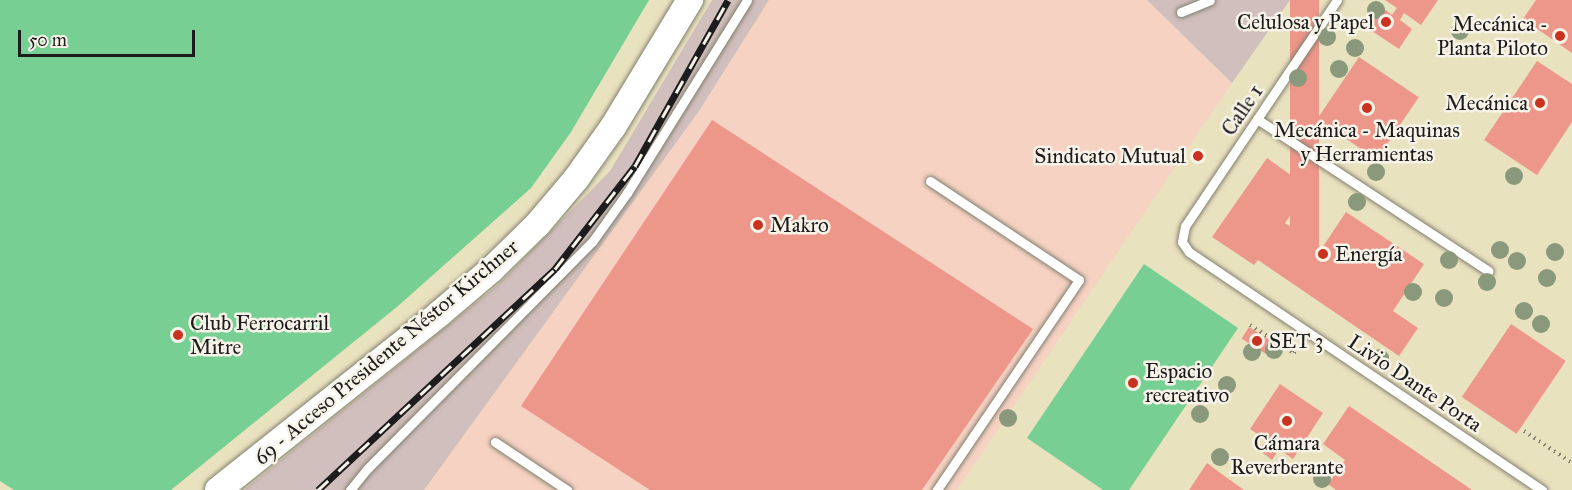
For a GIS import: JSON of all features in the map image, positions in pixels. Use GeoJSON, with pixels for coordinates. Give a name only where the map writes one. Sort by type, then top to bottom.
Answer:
{"type":"FeatureCollection","features":[{"type":"Feature","properties":{"kind":"street","name":"69 - Acceso Presidente Néstor Kirchner"},"geometry":{"type":"LineString","coordinates":[[218,490],[439,314],[492,269],[538,224],[576,179],[613,127],[690,0]]}},
{"type":"Feature","properties":{"kind":"lane"},"geometry":{"type":"LineString","coordinates":[[350,490],[367,469],[592,242],[627,194],[747,0]]}},
{"type":"Feature","properties":{"kind":"lane"},"geometry":{"type":"LineString","coordinates":[[1181,12],[1210,0]]}},
{"type":"Feature","properties":{"kind":"lane","name":"Calle 1"},"geometry":{"type":"LineString","coordinates":[[1182,242],[1185,226],[1337,0]]}},
{"type":"Feature","properties":{"kind":"lane"},"geometry":{"type":"LineString","coordinates":[[1257,119],[1488,271]]}},
{"type":"Feature","properties":{"kind":"lane"},"geometry":{"type":"LineString","coordinates":[[930,181],[1079,280],[938,490]]}},
{"type":"Feature","properties":{"kind":"lane","name":"Livio Dante Porta"},"geometry":{"type":"LineString","coordinates":[[1182,242],[1189,252],[1542,490]]}},
{"type":"Feature","properties":{"kind":"lane"},"geometry":{"type":"LineString","coordinates":[[495,442],[567,490]]}},
{"type":"Feature","properties":{"kind":"path"},"geometry":{"type":"LineString","coordinates":[[1250,325],[1294,353],[1307,332]]}},
{"type":"Feature","properties":{"kind":"path"},"geometry":{"type":"LineString","coordinates":[[1524,431],[1572,463]]}},
{"type":"Feature","properties":{"kind":"shaded area"},"geometry":{"type":"Polygon","coordinates":[[[712,0],[769,0],[699,111],[424,490],[244,490],[498,285],[610,171],[712,0]]]}},
{"type":"Feature","properties":{"kind":"shaded area"},"geometry":{"type":"Polygon","coordinates":[[[769,0],[1147,0],[1232,83],[957,490],[424,490],[699,111],[769,0]]]}},
{"type":"Feature","properties":{"kind":"shaded area"},"geometry":{"type":"Polygon","coordinates":[[[1147,0],[1290,0],[1232,83],[1147,0]]]}},
{"type":"Feature","properties":{"kind":"green space","name":"Club Ferrocarril Mitre"},"geometry":{"type":"Polygon","coordinates":[[[0,0],[649,0],[571,132],[531,188],[398,306],[171,490],[14,490],[0,481],[0,0]]]}},
{"type":"Feature","properties":{"kind":"green space","name":"Espacio recreativo"},"geometry":{"type":"Polygon","coordinates":[[[1144,264],[1238,328],[1129,490],[1103,490],[1027,438],[1144,264]]]}},
{"type":"Feature","properties":{"kind":"building"},"geometry":{"type":"Polygon","coordinates":[[[1290,0],[1319,0],[1319,278],[1290,278],[1290,0]]]}},
{"type":"Feature","properties":{"kind":"building","name":"Celulosa y Papel"},"geometry":{"type":"Polygon","coordinates":[[[1385,0],[1438,0],[1421,25],[1404,13],[1400,20],[1412,29],[1399,49],[1366,27],[1380,6],[1392,15],[1397,8],[1385,0]]]}},
{"type":"Feature","properties":{"kind":"building","name":"Mecánica - Planta Piloto"},"geometry":{"type":"Polygon","coordinates":[[[1536,0],[1572,0],[1572,53],[1523,19],[1536,0]]]}},
{"type":"Feature","properties":{"kind":"building","name":"Mecánica - Maquinas y Herramientas"},"geometry":{"type":"Polygon","coordinates":[[[1359,57],[1419,97],[1377,159],[1317,119],[1359,57]]]}},
{"type":"Feature","properties":{"kind":"building","name":"Mecánica"},"geometry":{"type":"Polygon","coordinates":[[[1537,61],[1572,84],[1572,122],[1537,175],[1484,140],[1537,61]]]}},
{"type":"Feature","properties":{"kind":"building","name":"Makro"},"geometry":{"type":"Polygon","coordinates":[[[712,120],[1033,329],[922,490],[650,490],[521,406],[712,120]]]}},
{"type":"Feature","properties":{"kind":"building","name":"Energía"},"geometry":{"type":"Polygon","coordinates":[[[1267,158],[1309,188],[1285,223],[1322,248],[1346,212],[1424,264],[1393,311],[1418,328],[1399,356],[1258,260],[1254,265],[1212,237],[1267,158]]]}},
{"type":"Feature","properties":{"kind":"building"},"geometry":{"type":"Polygon","coordinates":[[[1511,324],[1566,361],[1517,434],[1462,397],[1511,324]]]}},
{"type":"Feature","properties":{"kind":"building","name":"SET 3"},"geometry":{"type":"Polygon","coordinates":[[[1249,327],[1273,342],[1265,354],[1242,339],[1249,327]]]}},
{"type":"Feature","properties":{"kind":"building","name":"Cámara Reverberante"},"geometry":{"type":"Polygon","coordinates":[[[1280,384],[1323,413],[1293,459],[1279,449],[1272,460],[1259,450],[1266,440],[1250,429],[1280,384]]]}},
{"type":"Feature","properties":{"kind":"building"},"geometry":{"type":"Polygon","coordinates":[[[1349,406],[1472,490],[1336,490],[1328,484],[1345,460],[1323,444],[1349,406]]]}},
{"type":"Feature","properties":{"kind":"building"},"geometry":{"type":"Polygon","coordinates":[[[1207,463],[1223,475],[1244,490],[1189,490],[1207,463]]]}},
{"type":"Feature","properties":{"kind":"railway"},"geometry":{"type":"LineString","coordinates":[[318,490],[555,269],[635,166],[728,0]]}},
{"type":"Feature","properties":{"kind":"place","name":"Celulosa y Papel"},"geometry":{"type":"Point","coordinates":[1386,22]}},
{"type":"Feature","properties":{"kind":"place","name":"Mecánica - Planta Piloto"},"geometry":{"type":"Point","coordinates":[1560,36]}},
{"type":"Feature","properties":{"kind":"place","name":"Mecánica"},"geometry":{"type":"Point","coordinates":[1540,103]}},
{"type":"Feature","properties":{"kind":"place","name":"Mecánica - Maquinas y Herramientas"},"geometry":{"type":"Point","coordinates":[1367,108]}},
{"type":"Feature","properties":{"kind":"place","name":"Sindicato Mutual"},"geometry":{"type":"Point","coordinates":[1198,156]}},
{"type":"Feature","properties":{"kind":"place","name":"Makro"},"geometry":{"type":"Point","coordinates":[758,225]}},
{"type":"Feature","properties":{"kind":"place","name":"Energía"},"geometry":{"type":"Point","coordinates":[1323,254]}},
{"type":"Feature","properties":{"kind":"place","name":"Club Ferrocarril Mitre"},"geometry":{"type":"Point","coordinates":[178,335]}},
{"type":"Feature","properties":{"kind":"place","name":"SET 3"},"geometry":{"type":"Point","coordinates":[1257,341]}},
{"type":"Feature","properties":{"kind":"place","name":"Espacio recreativo"},"geometry":{"type":"Point","coordinates":[1133,383]}},
{"type":"Feature","properties":{"kind":"place","name":"Cámara Reverberante"},"geometry":{"type":"Point","coordinates":[1287,421]}}]}
